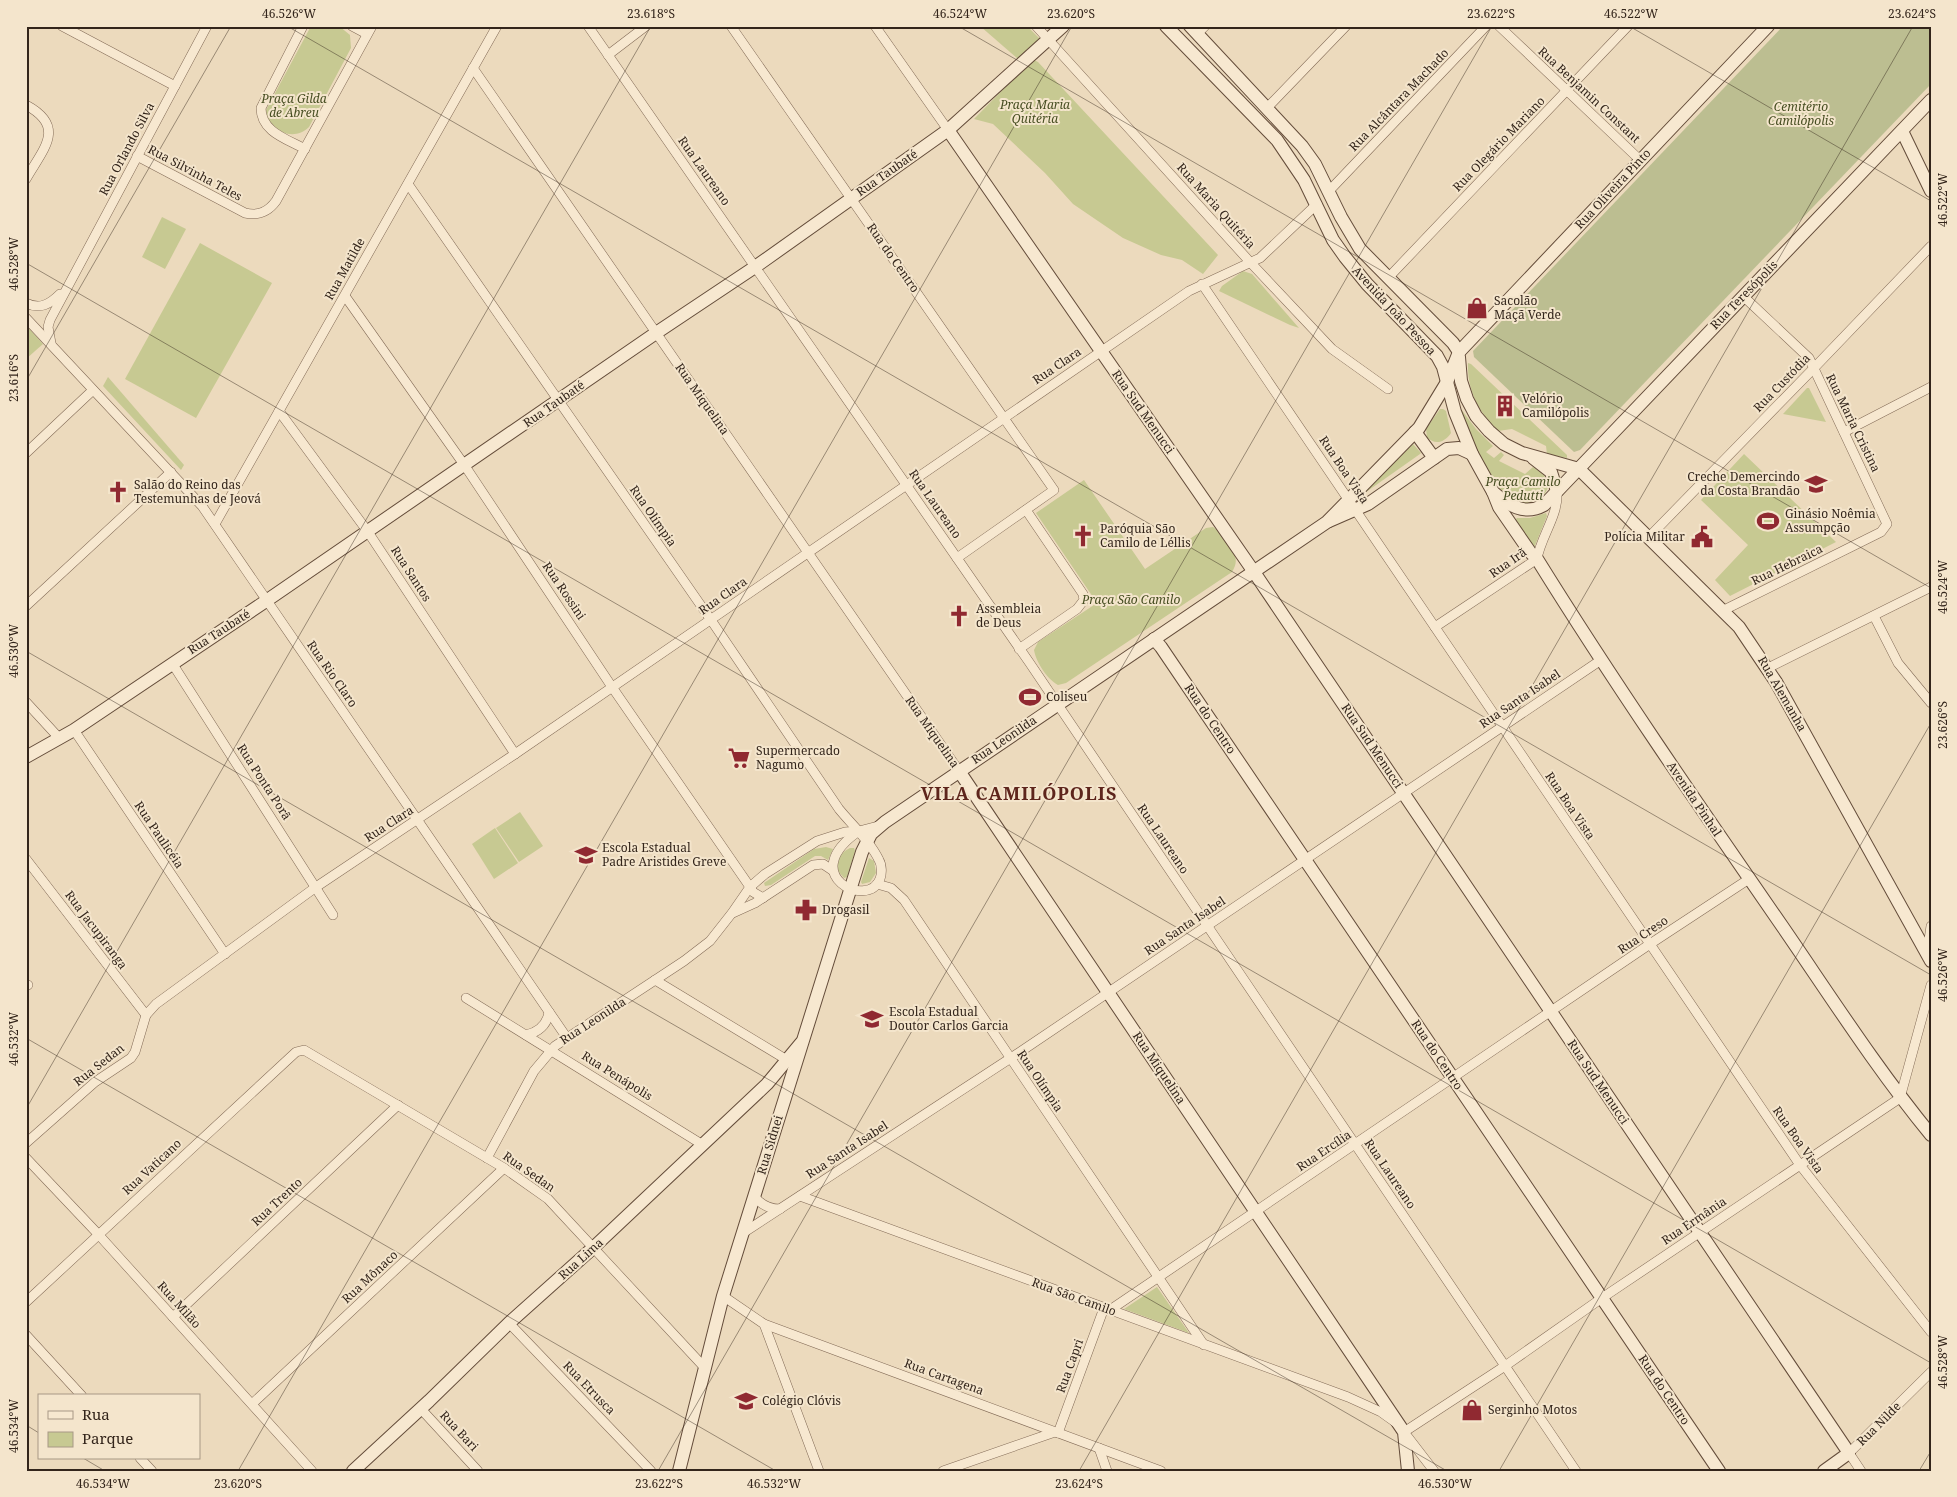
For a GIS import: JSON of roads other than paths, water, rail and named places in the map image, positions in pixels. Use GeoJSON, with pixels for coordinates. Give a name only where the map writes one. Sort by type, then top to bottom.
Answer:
{"type":"FeatureCollection","features":[{"type":"Feature","properties":{"kind":"main road","name":"Rua Taubaté"},"geometry":{"type":"LineString","coordinates":[[26,757],[74,730],[266,601],[755,267],[948,130],[1063,26]]}},
{"type":"Feature","properties":{"kind":"main road","name":"Avenida João Pessoa"},"geometry":{"type":"LineString","coordinates":[[1166,26],[1277,140],[1292,161],[1333,240],[1345,258],[1367,284],[1437,356],[1443,367],[1447,382]]}},
{"type":"Feature","properties":{"kind":"main road","name":"Rua Oliveira Pinto"},"geometry":{"type":"LineString","coordinates":[[1459,352],[1768,26]]}},
{"type":"Feature","properties":{"kind":"main road","name":"Avenida João Pessoa"},"geometry":{"type":"LineString","coordinates":[[1197,29],[1311,158],[1341,217],[1360,248],[1453,343],[1459,352]]}},
{"type":"Feature","properties":{"kind":"main road","name":"Rua Teresópolis"},"geometry":{"type":"LineString","coordinates":[[1493,492],[1514,507],[1530,510],[1544,506],[1931,100]]}},
{"type":"Feature","properties":{"kind":"main road","name":"Rua Sud Menucci"},"geometry":{"type":"LineString","coordinates":[[948,130],[1254,572],[1849,1453]]}},
{"type":"Feature","properties":{"kind":"main road"},"geometry":{"type":"LineString","coordinates":[[1902,130],[1931,191]]}},
{"type":"Feature","properties":{"kind":"main road"},"geometry":{"type":"LineString","coordinates":[[1348,498],[1415,432],[1431,410],[1447,382],[1459,352]]}},
{"type":"Feature","properties":{"kind":"main road"},"geometry":{"type":"LineString","coordinates":[[1459,352],[1459,371],[1463,390],[1476,416],[1496,438],[1513,449],[1531,457],[1551,472],[1557,491]]}},
{"type":"Feature","properties":{"kind":"main road"},"geometry":{"type":"LineString","coordinates":[[1447,382],[1460,426],[1472,454]]}},
{"type":"Feature","properties":{"kind":"main road"},"geometry":{"type":"LineString","coordinates":[[1415,432],[1434,458]]}},
{"type":"Feature","properties":{"kind":"main road"},"geometry":{"type":"LineString","coordinates":[[1356,510],[1447,449],[1455,447],[1472,454]]}},
{"type":"Feature","properties":{"kind":"main road","name":"Avenida Pinhal"},"geometry":{"type":"LineString","coordinates":[[1472,454],[1493,492],[1499,508],[1537,559],[1601,660],[1900,1098],[1931,1135]]}},
{"type":"Feature","properties":{"kind":"main road"},"geometry":{"type":"LineString","coordinates":[[1531,457],[1567,464],[1578,469]]}},
{"type":"Feature","properties":{"kind":"main road","name":"Rua Alemanha"},"geometry":{"type":"LineString","coordinates":[[1578,469],[1724,610],[1747,638],[1768,668],[1929,957]]}},
{"type":"Feature","properties":{"kind":"main road","name":"Rua Leonilda"},"geometry":{"type":"LineString","coordinates":[[1327,522],[1348,498]]}},
{"type":"Feature","properties":{"kind":"main road","name":"Rua Leonilda"},"geometry":{"type":"LineString","coordinates":[[878,826],[1327,522],[1356,510]]}},
{"type":"Feature","properties":{"kind":"main road","name":"Rua do Centro"},"geometry":{"type":"LineString","coordinates":[[1154,639],[1720,1471]]}},
{"type":"Feature","properties":{"kind":"main road","name":"Rua Miquelina"},"geometry":{"type":"LineString","coordinates":[[959,771],[1402,1429]]}},
{"type":"Feature","properties":{"kind":"main road","name":"Rua Sidnei"},"geometry":{"type":"LineString","coordinates":[[679,1471],[723,1296],[785,1094],[802,1050],[803,1041],[850,888],[866,842],[878,826]]}},
{"type":"Feature","properties":{"kind":"main road","name":"Rua Lima"},"geometry":{"type":"LineString","coordinates":[[356,1470],[509,1323],[594,1248],[767,1084],[782,1060],[803,1041]]}},
{"type":"Feature","properties":{"kind":"main road"},"geometry":{"type":"LineString","coordinates":[[782,1060],[785,1094]]}},
{"type":"Feature","properties":{"kind":"main road"},"geometry":{"type":"LineString","coordinates":[[767,1084],[778,1086],[785,1094]]}},
{"type":"Feature","properties":{"kind":"main road"},"geometry":{"type":"LineString","coordinates":[[1402,1429],[1408,1471]]}},
{"type":"Feature","properties":{"kind":"main road","name":"Rua Nilde"},"geometry":{"type":"LineString","coordinates":[[1824,1471],[1849,1453]]}},
{"type":"Feature","properties":{"kind":"street"},"geometry":{"type":"LineString","coordinates":[[62,26],[175,86]]}},
{"type":"Feature","properties":{"kind":"street","name":"Rua Orlando Silva"},"geometry":{"type":"LineString","coordinates":[[69,284],[207,26]]}},
{"type":"Feature","properties":{"kind":"street"},"geometry":{"type":"LineString","coordinates":[[304,26],[261,108],[262,119],[267,127],[305,149]]}},
{"type":"Feature","properties":{"kind":"street"},"geometry":{"type":"LineString","coordinates":[[352,26],[369,30]]}},
{"type":"Feature","properties":{"kind":"street","name":"Rua Matilde"},"geometry":{"type":"LineString","coordinates":[[215,524],[497,26]]}},
{"type":"Feature","properties":{"kind":"street","name":"Rua Laureano"},"geometry":{"type":"LineString","coordinates":[[588,26],[957,558],[1576,1471]]}},
{"type":"Feature","properties":{"kind":"street"},"geometry":{"type":"LineString","coordinates":[[608,55],[646,26]]}},
{"type":"Feature","properties":{"kind":"street","name":"Rua do Centro"},"geometry":{"type":"LineString","coordinates":[[732,26],[1054,490],[1026,510]]}},
{"type":"Feature","properties":{"kind":"street","name":"Rua Sud Menucci"},"geometry":{"type":"LineString","coordinates":[[875,26],[948,130]]}},
{"type":"Feature","properties":{"kind":"street","name":"Rua Maria Quitéria"},"geometry":{"type":"LineString","coordinates":[[1036,26],[1250,262],[1332,349],[1388,388]]}},
{"type":"Feature","properties":{"kind":"street"},"geometry":{"type":"LineString","coordinates":[[1268,108],[1346,26]]}},
{"type":"Feature","properties":{"kind":"street","name":"Rua Alcântara Machado"},"geometry":{"type":"LineString","coordinates":[[1329,191],[1486,26]]}},
{"type":"Feature","properties":{"kind":"street","name":"Rua Benjamin Constant"},"geometry":{"type":"LineString","coordinates":[[1499,26],[1640,160]]}},
{"type":"Feature","properties":{"kind":"street","name":"Rua Olegário Mariano"},"geometry":{"type":"LineString","coordinates":[[1388,278],[1628,26]]}},
{"type":"Feature","properties":{"kind":"street","name":"Rua Silvinha Teles"},"geometry":{"type":"LineString","coordinates":[[137,156],[240,212],[251,215],[261,214],[271,208],[369,30]]}},
{"type":"Feature","properties":{"kind":"street","name":"Rua Miquelina"},"geometry":{"type":"LineString","coordinates":[[473,68],[959,771]]}},
{"type":"Feature","properties":{"kind":"street"},"geometry":{"type":"LineString","coordinates":[[26,105],[37,111],[49,126],[49,135],[46,143],[26,179]]}},
{"type":"Feature","properties":{"kind":"street","name":"Rua Olímpia"},"geometry":{"type":"LineString","coordinates":[[408,184],[711,620],[839,809],[859,831],[879,860],[880,875],[877,884],[891,888],[904,900],[1204,1345]]}},
{"type":"Feature","properties":{"kind":"street","name":"Rua Clara"},"geometry":{"type":"LineString","coordinates":[[146,1015],[169,993],[316,887],[418,820],[711,620],[1003,417],[1202,284],[1260,258],[1316,204]]}},
{"type":"Feature","properties":{"kind":"street","name":"Rua Custódia"},"geometry":{"type":"LineString","coordinates":[[1649,537],[1931,246]]}},
{"type":"Feature","properties":{"kind":"street"},"geometry":{"type":"LineString","coordinates":[[26,303],[39,307],[53,302],[69,284]]}},
{"type":"Feature","properties":{"kind":"street"},"geometry":{"type":"LineString","coordinates":[[52,345],[48,325],[69,284]]}},
{"type":"Feature","properties":{"kind":"street","name":"Rua Boa Vista"},"geometry":{"type":"LineString","coordinates":[[1202,284],[1800,1165],[1931,1332]]}},
{"type":"Feature","properties":{"kind":"street","name":"Rua Rossini"},"geometry":{"type":"LineString","coordinates":[[344,296],[465,466],[612,687],[753,892],[763,898]]}},
{"type":"Feature","properties":{"kind":"street","name":"Rua Maria Cristina"},"geometry":{"type":"LineString","coordinates":[[1743,296],[1809,358],[1885,518],[1885,527]]}},
{"type":"Feature","properties":{"kind":"street","name":"Rua Rio Claro"},"geometry":{"type":"LineString","coordinates":[[26,318],[198,501],[567,1038]]}},
{"type":"Feature","properties":{"kind":"street"},"geometry":{"type":"LineString","coordinates":[[1844,432],[1931,387]]}},
{"type":"Feature","properties":{"kind":"street"},"geometry":{"type":"LineString","coordinates":[[26,452],[94,390]]}},
{"type":"Feature","properties":{"kind":"street","name":"Rua Santos"},"geometry":{"type":"LineString","coordinates":[[279,412],[368,532],[515,754]]}},
{"type":"Feature","properties":{"kind":"street"},"geometry":{"type":"LineString","coordinates":[[26,606],[171,472]]}},
{"type":"Feature","properties":{"kind":"street","name":"Rua Irã"},"geometry":{"type":"LineString","coordinates":[[1435,627],[1537,559],[1540,545],[1556,509],[1557,491]]}},
{"type":"Feature","properties":{"kind":"street"},"geometry":{"type":"LineString","coordinates":[[957,558],[1026,510],[1082,594],[1084,600],[1078,609],[1019,649]]}},
{"type":"Feature","properties":{"kind":"street","name":"Rua Hebraica"},"geometry":{"type":"LineString","coordinates":[[1724,610],[1880,532],[1885,527]]}},
{"type":"Feature","properties":{"kind":"street"},"geometry":{"type":"LineString","coordinates":[[1768,668],[1931,587]]}},
{"type":"Feature","properties":{"kind":"street"},"geometry":{"type":"LineString","coordinates":[[1874,616],[1898,663],[1931,702]]}},
{"type":"Feature","properties":{"kind":"street","name":"Rua Santa Isabel"},"geometry":{"type":"LineString","coordinates":[[743,1233],[1010,1058],[1601,660]]}},
{"type":"Feature","properties":{"kind":"street","name":"Rua Ponta Porã"},"geometry":{"type":"LineString","coordinates":[[172,663],[333,915]]}},
{"type":"Feature","properties":{"kind":"street"},"geometry":{"type":"LineString","coordinates":[[26,702],[60,739]]}},
{"type":"Feature","properties":{"kind":"street","name":"Rua Paulicéia"},"geometry":{"type":"LineString","coordinates":[[74,730],[224,954]]}},
{"type":"Feature","properties":{"kind":"street","name":"Rua Leonilda"},"geometry":{"type":"LineString","coordinates":[[486,1158],[534,1071],[551,1050],[710,941],[750,887],[765,874],[817,840],[845,832],[859,831],[878,826]]}},
{"type":"Feature","properties":{"kind":"street"},"geometry":{"type":"LineString","coordinates":[[859,831],[834,854],[832,870],[841,882],[850,888],[862,892],[871,889],[877,884]]}},
{"type":"Feature","properties":{"kind":"street","name":"Rua Jacupiranga"},"geometry":{"type":"LineString","coordinates":[[26,859],[146,1015]]}},
{"type":"Feature","properties":{"kind":"street","name":"Rua Leonilda"},"geometry":{"type":"LineString","coordinates":[[732,913],[763,898],[813,865],[822,864],[832,870]]}},
{"type":"Feature","properties":{"kind":"street","name":"Rua Creso"},"geometry":{"type":"LineString","coordinates":[[1551,1012],[1749,879]]}},
{"type":"Feature","properties":{"kind":"street"},"geometry":{"type":"LineString","coordinates":[[1929,957],[1931,926]]}},
{"type":"Feature","properties":{"kind":"street"},"geometry":{"type":"LineString","coordinates":[[655,980],[782,1060]]}},
{"type":"Feature","properties":{"kind":"street"},"geometry":{"type":"LineString","coordinates":[[1900,1098],[1931,985]]}},
{"type":"Feature","properties":{"kind":"street","name":"Rua Penápolis"},"geometry":{"type":"LineString","coordinates":[[466,998],[703,1145]]}},
{"type":"Feature","properties":{"kind":"street"},"geometry":{"type":"LineString","coordinates":[[526,1035],[539,1030],[544,1025],[549,1012]]}},
{"type":"Feature","properties":{"kind":"street","name":"Rua Ercília"},"geometry":{"type":"LineString","coordinates":[[1108,1309],[1159,1278],[1551,1012]]}},
{"type":"Feature","properties":{"kind":"street","name":"Rua Sedan"},"geometry":{"type":"LineString","coordinates":[[26,1143],[95,1082],[131,1058],[135,1052],[146,1015]]}},
{"type":"Feature","properties":{"kind":"street","name":"Rua Sedan"},"geometry":{"type":"LineString","coordinates":[[296,1052],[304,1050],[308,1052],[504,1168],[548,1200],[705,1368]]}},
{"type":"Feature","properties":{"kind":"street","name":"Rua Vaticano"},"geometry":{"type":"LineString","coordinates":[[26,1302],[296,1052]]}},
{"type":"Feature","properties":{"kind":"street","name":"Rua Ermânia"},"geometry":{"type":"LineString","coordinates":[[1402,1429],[1505,1366],[1602,1298],[1900,1098]]}},
{"type":"Feature","properties":{"kind":"street","name":"Rua Trento"},"geometry":{"type":"LineString","coordinates":[[173,1317],[398,1105]]}},
{"type":"Feature","properties":{"kind":"street","name":"Rua Milão"},"geometry":{"type":"LineString","coordinates":[[26,1158],[98,1234],[312,1471]]}},
{"type":"Feature","properties":{"kind":"street","name":"Rua Mônaco"},"geometry":{"type":"LineString","coordinates":[[252,1404],[504,1168]]}},
{"type":"Feature","properties":{"kind":"street"},"geometry":{"type":"LineString","coordinates":[[754,1196],[769,1208],[781,1209]]}},
{"type":"Feature","properties":{"kind":"street","name":"Rua São Camilo"},"geometry":{"type":"LineString","coordinates":[[800,1196],[1348,1397],[1381,1412],[1402,1429],[1434,1471]]}},
{"type":"Feature","properties":{"kind":"street","name":"Rua Cartagena"},"geometry":{"type":"LineString","coordinates":[[723,1296],[764,1324],[1161,1471]]}},
{"type":"Feature","properties":{"kind":"street","name":"Rua Capri"},"geometry":{"type":"LineString","coordinates":[[1057,1432],[1108,1309]]}},
{"type":"Feature","properties":{"kind":"street","name":"Rua Etrusca"},"geometry":{"type":"LineString","coordinates":[[509,1323],[650,1471]]}},
{"type":"Feature","properties":{"kind":"street"},"geometry":{"type":"LineString","coordinates":[[764,1324],[819,1471]]}},
{"type":"Feature","properties":{"kind":"street"},"geometry":{"type":"LineString","coordinates":[[26,1335],[80,1394]]}},
{"type":"Feature","properties":{"kind":"street","name":"Rua Nilde"},"geometry":{"type":"LineString","coordinates":[[1849,1453],[1931,1372]]}},
{"type":"Feature","properties":{"kind":"street","name":"Rua São Camilo"},"geometry":{"type":"LineString","coordinates":[[1348,1397],[1385,1403]]}},
{"type":"Feature","properties":{"kind":"street","name":"Rua Bari"},"geometry":{"type":"LineString","coordinates":[[421,1409],[478,1471]]}},
{"type":"Feature","properties":{"kind":"street"},"geometry":{"type":"LineString","coordinates":[[943,1471],[1057,1432]]}},
{"type":"Feature","properties":{"kind":"street"},"geometry":{"type":"LineString","coordinates":[[1099,1448],[1107,1471]]}},
{"type":"Feature","properties":{"kind":"street","name":"Rua Sud Menucci"},"geometry":{"type":"LineString","coordinates":[[1849,1453],[1861,1471]]}},
{"type":"Feature","properties":{"kind":"street"},"geometry":{"type":"LineString","coordinates":[[142,1460],[152,1471]]}},
{"type":"Feature","properties":{"kind":"place","name":"Sacolão Maçã Verde"},"geometry":{"type":"Point","coordinates":[1477,308]}},
{"type":"Feature","properties":{"kind":"place","name":"Velório Camilópolis"},"geometry":{"type":"Point","coordinates":[1505,406]}},
{"type":"Feature","properties":{"kind":"place","name":"Creche Demercindo da Costa Brandão"},"geometry":{"type":"Point","coordinates":[1816,484]}},
{"type":"Feature","properties":{"kind":"place","name":"Salão do Reino das Testemunhas de Jeová"},"geometry":{"type":"Point","coordinates":[118,492]}},
{"type":"Feature","properties":{"kind":"place","name":"Ginásio Noêmia Assumpção"},"geometry":{"type":"Point","coordinates":[1768,521]}},
{"type":"Feature","properties":{"kind":"place","name":"Paróquia São Camilo de Léllis"},"geometry":{"type":"Point","coordinates":[1083,536]}},
{"type":"Feature","properties":{"kind":"place","name":"Polícia Militar"},"geometry":{"type":"Point","coordinates":[1702,537]}},
{"type":"Feature","properties":{"kind":"place","name":"Assembleia de Deus"},"geometry":{"type":"Point","coordinates":[959,616]}},
{"type":"Feature","properties":{"kind":"place","name":"Coliseu"},"geometry":{"type":"Point","coordinates":[1030,697]}},
{"type":"Feature","properties":{"kind":"place","name":"Supermercado Nagumo"},"geometry":{"type":"Point","coordinates":[739,758]}},
{"type":"Feature","properties":{"kind":"place","name":"Escola Estadual Padre Aristides Greve"},"geometry":{"type":"Point","coordinates":[586,855]}},
{"type":"Feature","properties":{"kind":"place","name":"Drogasil"},"geometry":{"type":"Point","coordinates":[806,910]}},
{"type":"Feature","properties":{"kind":"place","name":"Escola Estadual Doutor Carlos Garcia"},"geometry":{"type":"Point","coordinates":[872,1019]}},
{"type":"Feature","properties":{"kind":"place","name":"Colégio Clóvis"},"geometry":{"type":"Point","coordinates":[746,1401]}},
{"type":"Feature","properties":{"kind":"place","name":"Serginho Motos"},"geometry":{"type":"Point","coordinates":[1472,1410]}},
{"type":"Feature","properties":{"kind":"district","name":"VILA CAMILÓPOLIS"},"geometry":{"type":"Point","coordinates":[1019,794]}},
{"type":"Feature","properties":{"kind":"park label","name":"Praça Gilda de Abreu"},"geometry":{"type":"Point","coordinates":[294,106]}},
{"type":"Feature","properties":{"kind":"park label","name":"Praça Maria Quitéria"},"geometry":{"type":"Point","coordinates":[1035,112]}},
{"type":"Feature","properties":{"kind":"park label","name":"Cemitério Camilópolis"},"geometry":{"type":"Point","coordinates":[1801,114]}},
{"type":"Feature","properties":{"kind":"park label","name":"Praça Camilo Pedutti"},"geometry":{"type":"Point","coordinates":[1523,489]}},
{"type":"Feature","properties":{"kind":"park label","name":"Praça São Camilo"},"geometry":{"type":"Point","coordinates":[1131,600]}}]}
